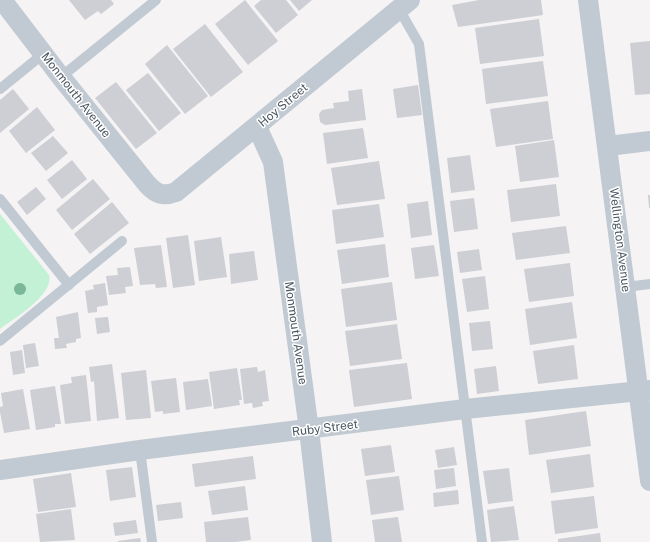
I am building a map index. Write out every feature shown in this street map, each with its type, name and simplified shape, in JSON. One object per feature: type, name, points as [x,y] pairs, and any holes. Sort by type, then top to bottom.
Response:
[{"type":"street","name":"Monmouth Avenue","points":[[2,0],[60,77],[152,189]]},
{"type":"street","name":"Wellington Avenue","points":[[588,0],[626,287],[644,391],[650,481]]},
{"type":"street","name":"Hoy Street","points":[[152,189],[161,195],[168,195],[176,192],[405,4]]},
{"type":"street","name":"Monmouth Avenue","points":[[257,127],[273,162],[309,430],[322,542]]},
{"type":"street","points":[[608,146],[650,142]]},
{"type":"street","name":"Ruby Street","points":[[0,470],[140,450],[309,430],[465,409],[644,391]]},
{"type":"lane","points":[[60,77],[156,0]]},
{"type":"lane","points":[[405,4],[419,44],[482,542]]},
{"type":"lane","points":[[0,89],[43,54]]},
{"type":"lane","points":[[0,199],[69,285]]},
{"type":"lane","points":[[0,341],[122,241]]},
{"type":"lane","points":[[626,287],[650,284]]},
{"type":"lane","points":[[140,450],[152,542]]},
{"type":"green space","points":[[0,214],[49,275],[49,283],[40,298],[0,329]]},
{"type":"building","points":[[69,0],[111,0],[114,4],[101,14],[98,11],[85,20]]},
{"type":"building","points":[[245,0],[278,41],[248,65],[215,24]]},
{"type":"building","points":[[261,0],[286,0],[298,15],[276,33],[254,6]]},
{"type":"building","points":[[290,0],[312,0],[299,11]]},
{"type":"building","points":[[479,0],[541,0],[543,15],[458,27],[452,5]]},
{"type":"building","points":[[539,19],[544,56],[480,64],[475,28]]},
{"type":"building","points":[[205,24],[243,72],[211,97],[173,49]]},
{"type":"building","points":[[650,41],[650,94],[635,95],[630,43]]},
{"type":"building","points":[[167,45],[208,96],[185,114],[145,64]]},
{"type":"building","points":[[543,61],[548,96],[486,104],[482,69]]},
{"type":"building","points":[[148,73],[181,113],[159,131],[126,90]]},
{"type":"building","points":[[116,82],[157,133],[136,149],[95,98]]},
{"type":"building","points":[[418,85],[422,115],[397,118],[393,89]]},
{"type":"building","points":[[13,89],[29,109],[0,133],[0,100]]},
{"type":"building","points":[[362,89],[366,120],[325,125],[320,122],[319,114],[322,110],[334,108],[333,103],[349,101],[348,91]]},
{"type":"building","points":[[548,101],[553,139],[496,147],[490,109]]},
{"type":"building","points":[[37,107],[55,130],[26,153],[9,131]]},
{"type":"building","points":[[363,128],[368,158],[327,164],[323,133]]},
{"type":"building","points":[[53,136],[68,153],[46,171],[31,153]]},
{"type":"building","points":[[554,140],[559,177],[520,182],[515,146]]},
{"type":"building","points":[[470,155],[475,190],[451,193],[447,158]]},
{"type":"building","points":[[72,160],[87,179],[62,199],[47,180]]},
{"type":"building","points":[[379,161],[385,199],[337,205],[331,168]]},
{"type":"building","points":[[93,179],[110,199],[72,230],[56,210]]},
{"type":"building","points":[[556,184],[560,216],[511,222],[507,190]]},
{"type":"building","points":[[36,187],[46,199],[27,215],[17,202]]},
{"type":"building","points":[[648,195],[650,195],[650,208],[649,208]]},
{"type":"building","points":[[474,198],[478,229],[454,232],[450,201]]},
{"type":"building","points":[[428,201],[432,235],[411,238],[407,204]]},
{"type":"building","points":[[112,202],[129,223],[90,254],[74,234]]},
{"type":"building","points":[[379,204],[384,237],[336,244],[332,210]]},
{"type":"building","points":[[566,226],[570,253],[516,260],[512,233]]},
{"type":"building","points":[[188,235],[195,285],[173,288],[166,238]]},
{"type":"building","points":[[221,237],[227,277],[199,281],[194,241]]},
{"type":"building","points":[[385,244],[389,277],[342,284],[337,250]]},
{"type":"building","points":[[161,245],[167,287],[156,288],[155,284],[140,285],[134,248]]},
{"type":"building","points":[[434,245],[439,276],[415,279],[411,248]]},
{"type":"building","points":[[479,249],[482,270],[460,273],[457,252]]},
{"type":"building","points":[[254,251],[258,280],[231,284],[229,254]]},
{"type":"building","points":[[570,263],[574,296],[529,302],[524,269]]},
{"type":"building","points":[[130,267],[133,286],[125,287],[126,293],[109,295],[106,276],[118,275],[117,268]]},
{"type":"building","points":[[485,276],[489,309],[467,312],[462,279]]},
{"type":"building","points":[[392,282],[397,320],[346,327],[341,289]]},
{"type":"building","points":[[105,283],[108,305],[97,307],[97,312],[88,313],[85,291],[94,289],[93,285]]},
{"type":"building","points":[[572,302],[577,338],[530,345],[525,309]]},
{"type":"building","points":[[78,312],[81,338],[76,339],[76,342],[66,344],[67,348],[55,349],[54,338],[59,338],[56,317]]},
{"type":"building","points":[[108,317],[110,332],[97,334],[95,318]]},
{"type":"building","points":[[490,321],[493,349],[472,351],[469,323]]},
{"type":"building","points":[[397,324],[402,359],[350,366],[345,331]]},
{"type":"building","points":[[35,343],[39,366],[26,368],[23,345]]},
{"type":"building","points":[[574,345],[578,379],[538,384],[533,351]]},
{"type":"building","points":[[22,350],[25,373],[13,375],[10,352]]},
{"type":"building","points":[[407,363],[412,399],[354,407],[349,370]]},
{"type":"building","points":[[112,364],[119,418],[97,421],[94,381],[91,382],[89,367]]},
{"type":"building","points":[[496,366],[499,391],[477,394],[474,369]]},
{"type":"building","points":[[257,367],[258,372],[265,370],[269,401],[262,402],[263,406],[253,408],[252,403],[244,404],[240,369]]},
{"type":"building","points":[[237,368],[242,400],[239,400],[240,405],[214,409],[209,372]]},
{"type":"building","points":[[146,370],[151,418],[126,420],[121,373]]},
{"type":"building","points":[[86,375],[91,421],[65,424],[60,385],[72,383],[71,377]]},
{"type":"building","points":[[176,378],[180,412],[163,414],[163,411],[155,412],[151,381]]},
{"type":"building","points":[[208,379],[212,406],[186,410],[183,382]]},
{"type":"building","points":[[55,386],[61,424],[55,424],[55,427],[36,430],[30,390]]},
{"type":"building","points":[[23,389],[30,429],[4,433],[0,412],[0,407],[3,406],[1,393]]},
{"type":"building","points":[[586,411],[591,446],[529,455],[525,420]]},
{"type":"building","points":[[391,445],[395,472],[365,476],[361,449]]},
{"type":"building","points":[[454,447],[457,465],[438,468],[435,450]]},
{"type":"building","points":[[590,454],[594,487],[551,493],[546,460]]},
{"type":"building","points":[[253,456],[256,479],[195,487],[192,464]]},
{"type":"building","points":[[132,467],[136,497],[110,501],[106,470]]},
{"type":"building","points":[[454,468],[456,486],[436,489],[434,470]]},
{"type":"building","points":[[509,468],[513,501],[488,504],[483,471]]},
{"type":"building","points":[[71,473],[76,507],[38,512],[33,479]]},
{"type":"building","points":[[399,476],[404,510],[371,515],[366,480]]},
{"type":"building","points":[[245,486],[248,510],[212,515],[208,491]]},
{"type":"building","points":[[458,490],[459,504],[434,507],[433,493]]},
{"type":"building","points":[[594,496],[598,528],[555,534],[551,501]]},
{"type":"building","points":[[181,502],[183,518],[158,521],[156,505]]},
{"type":"building","points":[[514,506],[519,540],[491,542],[487,510]]},
{"type":"building","points":[[71,509],[75,540],[40,542],[36,514]]},
{"type":"building","points":[[248,517],[251,540],[235,542],[206,542],[204,522]]},
{"type":"building","points":[[398,517],[402,542],[375,542],[372,520]]},
{"type":"building","points":[[136,520],[138,533],[115,536],[113,523]]},
{"type":"building","points":[[600,533],[601,542],[558,542],[558,539]]},
{"type":"building","points":[[140,538],[141,542],[118,542],[118,541]]}]
